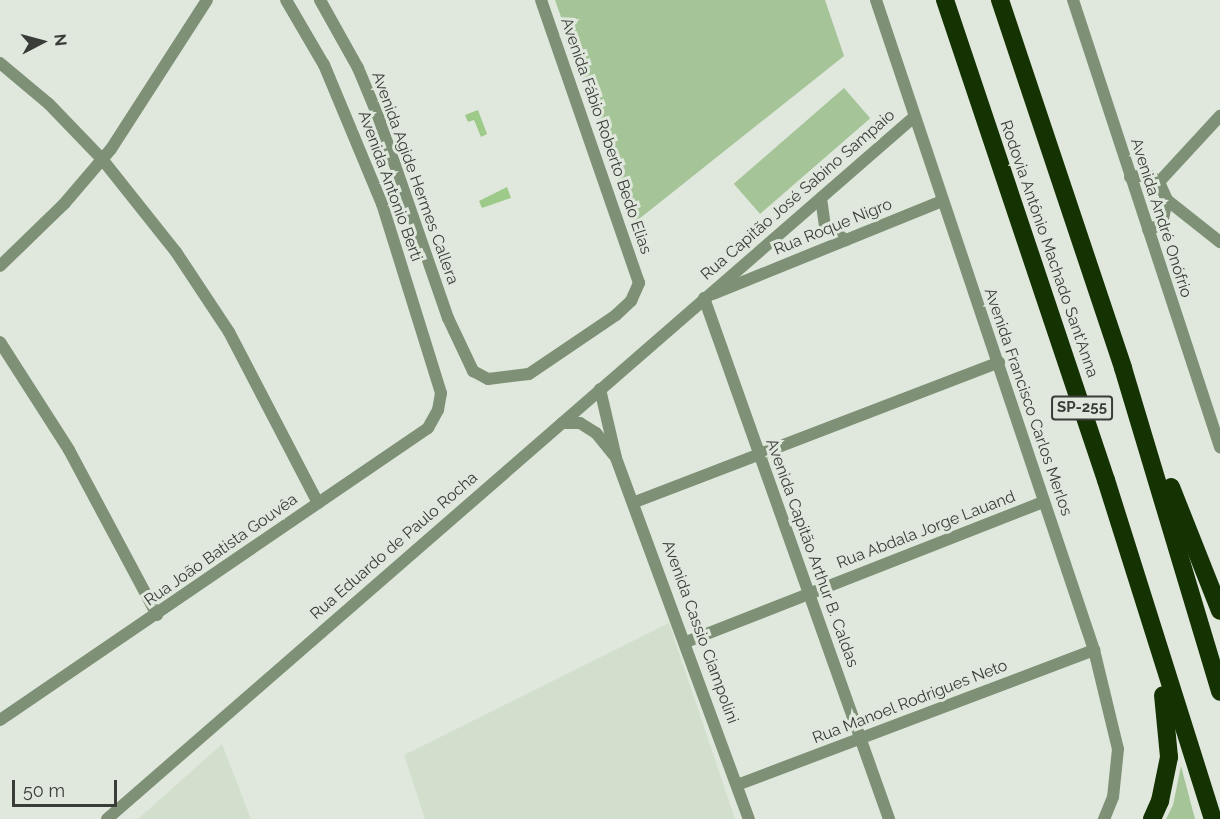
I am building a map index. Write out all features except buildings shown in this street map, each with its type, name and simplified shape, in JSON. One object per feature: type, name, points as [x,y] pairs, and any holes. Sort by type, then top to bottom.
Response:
[{"type":"highway","name":"Rodovia Antônio Machado Sant'Anna","points":[[945,0],[1133,567],[1213,819]]},
{"type":"highway","name":"Rodovia Antônio Machado Sant'Anna","points":[[999,0],[1123,368],[1220,692]]},
{"type":"highway","points":[[1123,368],[1220,611]]},
{"type":"highway","points":[[1133,567],[1167,713],[1168,757],[1160,801],[1152,819]]},
{"type":"street","points":[[0,266],[64,204],[102,159],[207,0]]},
{"type":"street","name":"Avenida Antonio Berti","points":[[286,0],[324,65],[353,128],[382,204],[441,393]]},
{"type":"street","name":"Avenida Agide Hermes Callera","points":[[320,0],[358,68],[374,106],[448,318],[473,371],[488,379],[529,374],[616,315],[631,301],[639,283]]},
{"type":"street","name":"Avenida Fábio Roberto Bedo Elias","points":[[541,0],[639,283]]},
{"type":"street","name":"Avenida Francisco Carlos Merlos","points":[[876,0],[1094,650],[1118,749],[1113,796],[1101,817]]},
{"type":"street","name":"Avenida André Onófrio","points":[[1072,0],[1219,440]]},
{"type":"street","points":[[0,63],[49,104],[102,159],[176,252],[229,332],[318,503]]},
{"type":"street","points":[[1160,182],[1220,116]]},
{"type":"street","name":"Rua Capitão José Sabino Sampaio","points":[[704,298],[914,117]]},
{"type":"street","points":[[1130,177],[1149,175],[1160,182],[1173,212],[1220,242]]},
{"type":"street","points":[[821,198],[825,225],[846,240]]},
{"type":"street","name":"Rua Roque Nigro","points":[[704,298],[942,201]]},
{"type":"street","points":[[1148,230],[1162,224],[1173,212]]},
{"type":"street","name":"Rua Eduardo de Paulo Rocha","points":[[107,819],[704,298]]},
{"type":"street","name":"Avenida Capitão Arthur B. Caldas","points":[[704,298],[889,819]]},
{"type":"street","points":[[0,342],[69,450],[157,615]]},
{"type":"street","points":[[635,502],[999,362]]},
{"type":"street","points":[[600,389],[616,458]]},
{"type":"street","name":"Rua João Batista Gouvêa","points":[[0,720],[428,428],[438,410],[441,393]]},
{"type":"street","points":[[562,423],[580,423],[596,433],[616,458]]},
{"type":"street","name":"Avenida Cassio Ciampolini","points":[[616,458],[635,502],[749,819]]},
{"type":"street","name":"Rua Abdala Jorge Lauand","points":[[686,642],[1044,501]]},
{"type":"street","name":"Rua Manoel Rodrigues Neto","points":[[737,785],[1094,650]]},
{"type":"shaded area","points":[[555,0],[825,0],[844,56],[634,223]]},
{"type":"shaded area","points":[[844,88],[870,118],[760,214],[734,184]]},
{"type":"shaded area","points":[[478,110],[487,134],[481,137],[474,120],[468,122],[465,115]]},
{"type":"shaded area","points":[[507,187],[511,198],[482,208],[479,201]]},
{"type":"shaded area","points":[[669,623],[735,819],[425,819],[404,755]]},
{"type":"shaded area","points":[[222,744],[251,819],[138,819]]},
{"type":"shaded area","points":[[1181,766],[1195,819],[1166,819],[1173,805]]}]
